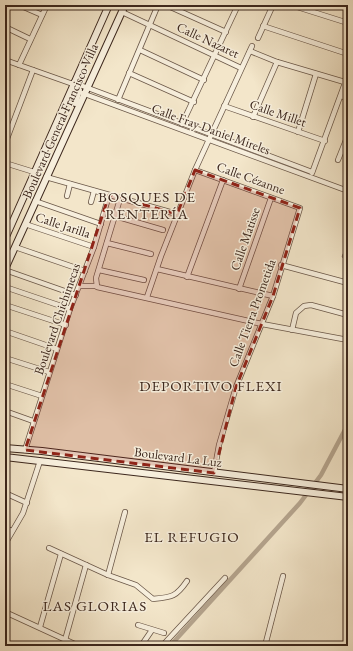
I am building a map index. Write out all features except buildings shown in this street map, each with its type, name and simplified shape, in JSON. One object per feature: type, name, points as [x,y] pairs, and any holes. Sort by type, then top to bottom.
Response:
[{"type":"main road","name":"Boulevard General Francisco Villa","points":[[5,239],[72,84],[109,5]]},
{"type":"main road","name":"Boulevard General Francisco Villa","points":[[5,270],[81,93],[86,87],[125,5]]},
{"type":"main road","points":[[72,84],[78,87],[81,93]]},
{"type":"main road","name":"Boulevard La Luz","points":[[5,448],[348,489]]},
{"type":"main road","name":"Boulevard La Luz","points":[[5,458],[348,497]]},
{"type":"main road","points":[[335,495],[337,487]]},
{"type":"street","points":[[19,5],[42,15]]},
{"type":"street","points":[[19,65],[46,5]]},
{"type":"street","points":[[118,100],[158,5]]},
{"type":"street","points":[[166,5],[226,32]]},
{"type":"street","points":[[182,124],[194,102],[238,5]]},
{"type":"street","points":[[258,38],[273,5]]},
{"type":"street","points":[[291,5],[348,23]]},
{"type":"street","name":"Calle Nazaret","points":[[122,12],[241,68]]},
{"type":"street","points":[[263,26],[348,54]]},
{"type":"street","points":[[5,27],[30,39]]},
{"type":"street","points":[[147,297],[177,214],[207,140],[211,135],[252,46]]},
{"type":"street","points":[[140,50],[204,80]]},
{"type":"street","points":[[250,52],[277,62],[346,83],[325,141],[311,174]]},
{"type":"street","points":[[5,70],[7,61]]},
{"type":"street","name":"Calle Fray Daniel Mireles","points":[[7,61],[72,84],[86,87],[311,174],[348,191]]},
{"type":"street","points":[[253,117],[277,62]]},
{"type":"street","points":[[5,144],[33,70]]},
{"type":"street","points":[[129,73],[194,102]]},
{"type":"street","points":[[298,132],[316,74]]},
{"type":"street","name":"Calle Fray Daniel Mireles","points":[[81,93],[207,140],[311,174]]},
{"type":"street","points":[[341,96],[348,98]]},
{"type":"street","name":"Calle Millet","points":[[224,106],[325,141]]},
{"type":"street","points":[[338,160],[348,135]]},
{"type":"street","points":[[5,163],[34,172]]},
{"type":"street","name":"Calle Cézanne","points":[[195,170],[300,208]]},
{"type":"street","points":[[46,176],[177,214]]},
{"type":"street","points":[[187,277],[223,180]]},
{"type":"street","points":[[67,196],[70,184]]},
{"type":"street","points":[[91,202],[94,191]]},
{"type":"street","name":"Boulevard Chichimecas","points":[[25,450],[70,309],[94,247],[109,195]]},
{"type":"street","name":"Boulevard Chichimecas","points":[[120,198],[98,270],[96,286],[102,289],[147,297],[262,324],[348,340]]},
{"type":"street","name":"Calle Matisse","points":[[239,289],[271,198]]},
{"type":"street","points":[[35,201],[101,224]]},
{"type":"street","name":"Calle Tierra Prometida","points":[[214,473],[219,445],[236,387],[273,296],[281,265],[296,225],[300,208]]},
{"type":"street","points":[[115,216],[163,230]]},
{"type":"street","name":"Calle Jarilla","points":[[25,224],[94,247]]},
{"type":"street","points":[[107,243],[151,254]]},
{"type":"street","points":[[15,246],[85,271]]},
{"type":"street","points":[[346,256],[348,250]]},
{"type":"street","points":[[281,265],[348,283]]},
{"type":"street","points":[[157,269],[273,296]]},
{"type":"street","points":[[5,270],[76,295]]},
{"type":"street","points":[[98,270],[144,280]]},
{"type":"street","points":[[80,286],[96,286]]},
{"type":"street","points":[[5,287],[70,309]]},
{"type":"street","points":[[5,305],[66,325]]},
{"type":"street","points":[[292,330],[296,313],[304,306],[311,305],[348,315]]},
{"type":"street","points":[[5,331],[57,350]]},
{"type":"street","points":[[5,358],[49,372]]},
{"type":"street","points":[[5,384],[42,396]]},
{"type":"street","points":[[5,411],[33,421]]},
{"type":"street","points":[[5,544],[27,503],[40,461]]},
{"type":"street","points":[[5,493],[27,503]]},
{"type":"street","points":[[108,576],[125,512]]},
{"type":"street","points":[[5,528],[12,532]]},
{"type":"street","points":[[49,548],[108,576],[136,585],[153,599],[170,597],[178,593],[187,580]]},
{"type":"street","points":[[40,627],[61,554]]},
{"type":"street","points":[[65,640],[86,565]]},
{"type":"street","points":[[265,646],[283,576]]},
{"type":"street","points":[[162,646],[225,578]]},
{"type":"street","points":[[5,612],[80,646]]},
{"type":"street","points":[[138,625],[164,633]]},
{"type":"street","points":[[141,646],[152,630]]},
{"type":"highlighted area","points":[[195,170],[300,208],[273,296],[236,387],[214,473],[25,450],[109,195],[177,214]]},
{"type":"waterway","points":[[170,646],[300,503],[321,475],[348,424]]},
{"type":"district","name":"BOSQUES DE RENTERÍA","points":[[147,204]]},
{"type":"district","name":"DEPORTIVO FLEXI","points":[[211,385]]},
{"type":"district","name":"EL REFUGIO","points":[[192,536]]},
{"type":"district","name":"LAS GLORIAS","points":[[95,605]]}]
